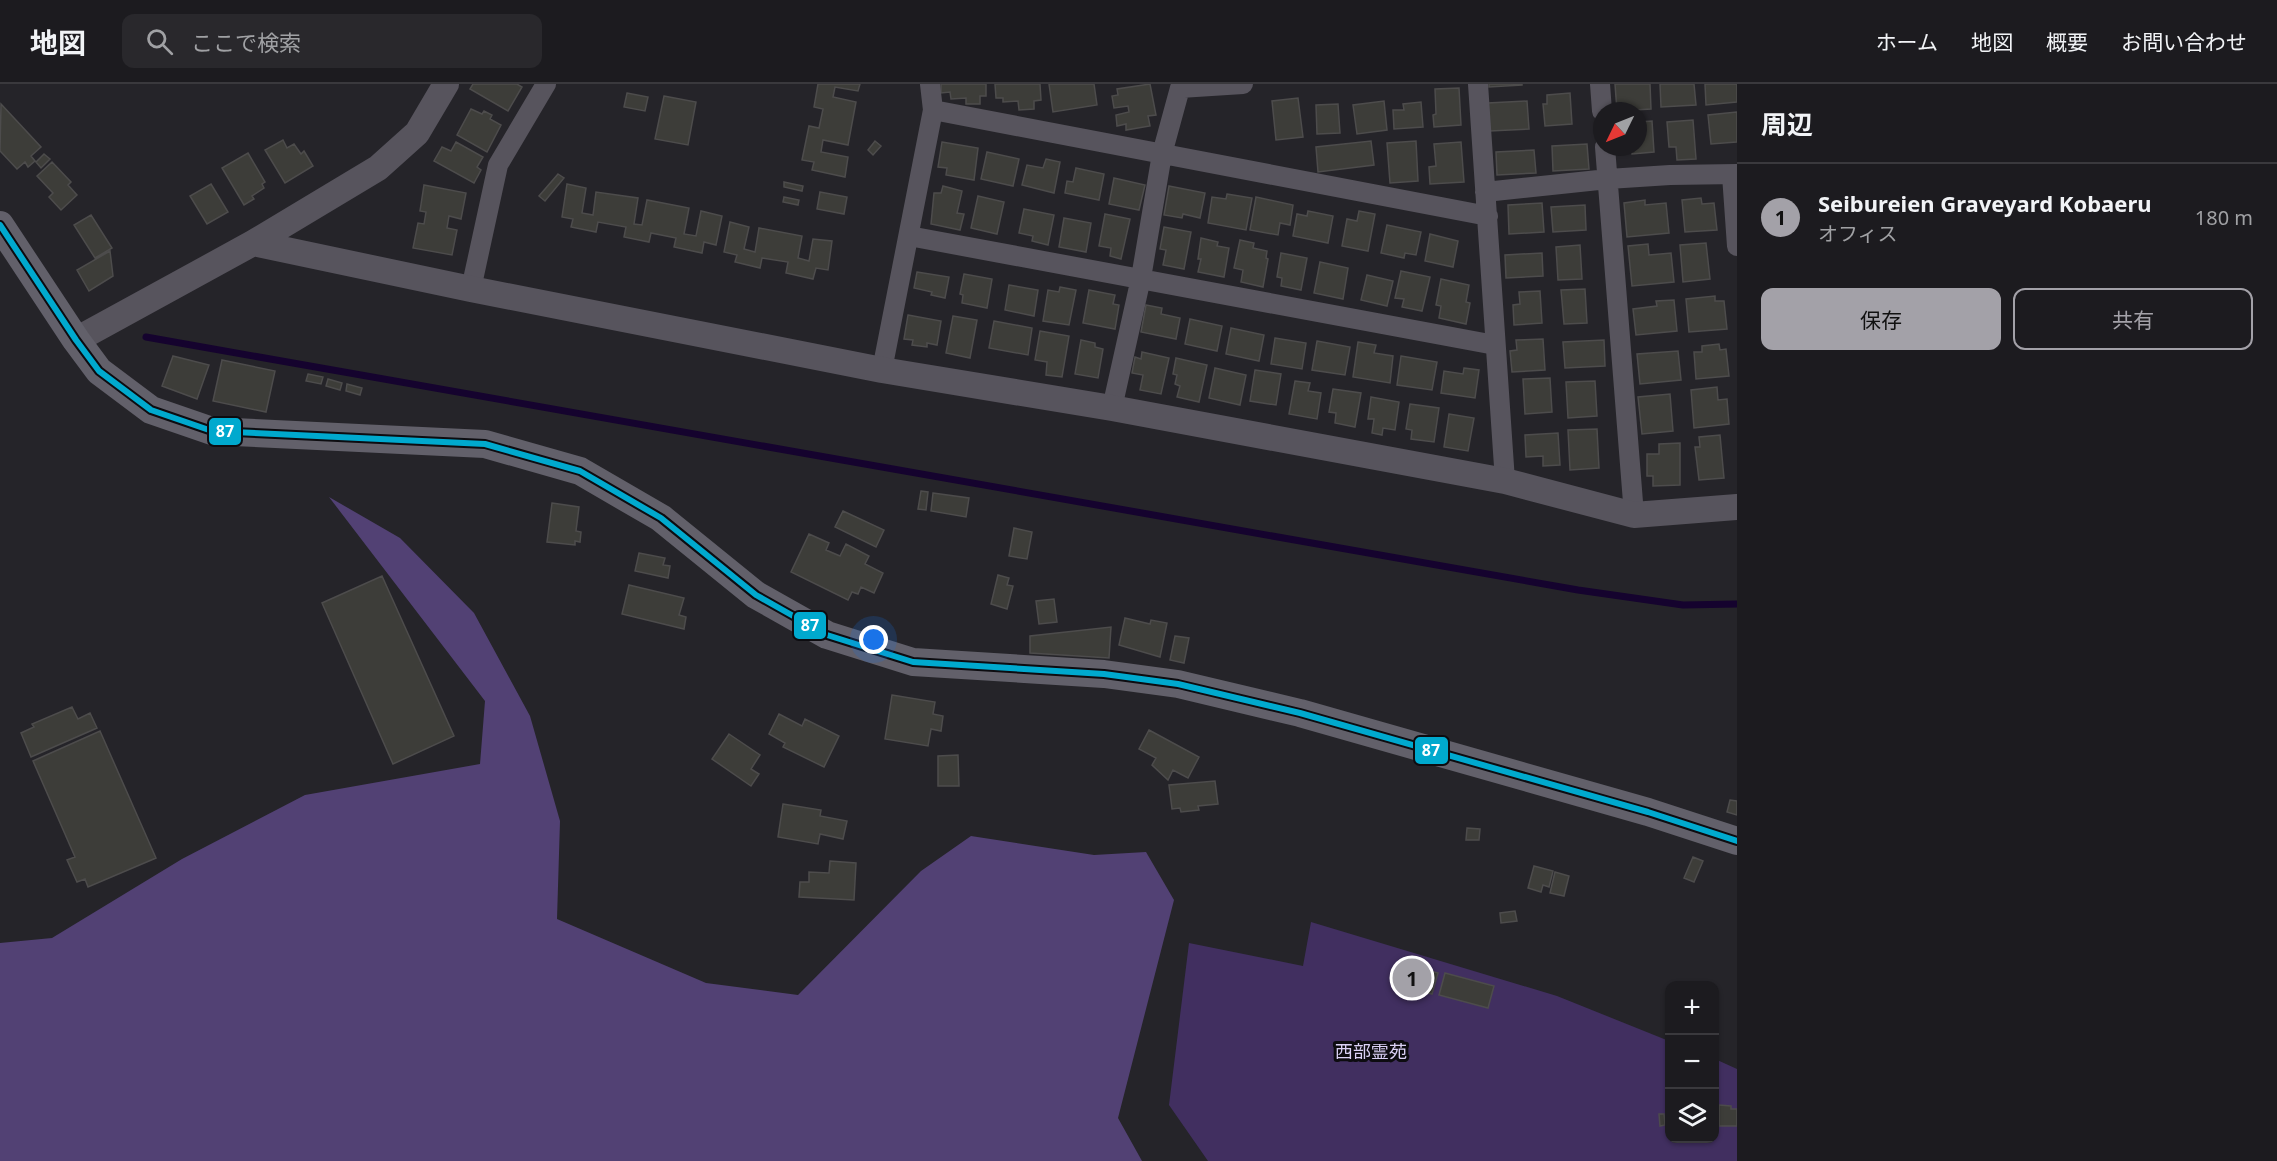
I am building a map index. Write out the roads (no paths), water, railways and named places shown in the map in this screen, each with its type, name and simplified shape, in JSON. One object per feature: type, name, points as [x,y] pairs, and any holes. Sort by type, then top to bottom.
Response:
[{"type":"main road","points":[[0,225],[99,371],[151,411],[212,431],[485,444],[580,471],[661,518],[756,596],[827,635],[913,662],[1104,674],[1178,684],[1300,713],[1648,812],[1737,841]]},
{"type":"street","points":[[76,340],[253,243],[378,168],[417,133],[446,84]]},
{"type":"street","points":[[471,289],[498,165],[546,84]]},
{"type":"street","points":[[882,370],[933,110],[930,84]]},
{"type":"street","points":[[1112,408],[1141,278],[1162,154],[1180,88],[1243,84]]},
{"type":"street","points":[[1478,84],[1505,481]]},
{"type":"street","points":[[1600,84],[1601,102]]},
{"type":"street","points":[[933,110],[1488,216]]},
{"type":"street","points":[[1606,156],[1634,515]]},
{"type":"street","points":[[1485,192],[1608,179],[1670,175],[1735,175],[1737,246]]},
{"type":"street","points":[[909,236],[1495,345]]},
{"type":"street","points":[[253,243],[471,289],[882,370],[1112,408],[1505,481],[1634,515],[1737,507]]},
{"type":"waterway","points":[[146,337],[1578,590],[1683,605],[1737,604]]},
{"type":"place","name":"Seibureien Graveyard Kobaeru","points":[[1412,978]]},
{"type":"park label","name":"西部霊苑","points":[[1371,1052]]}]
